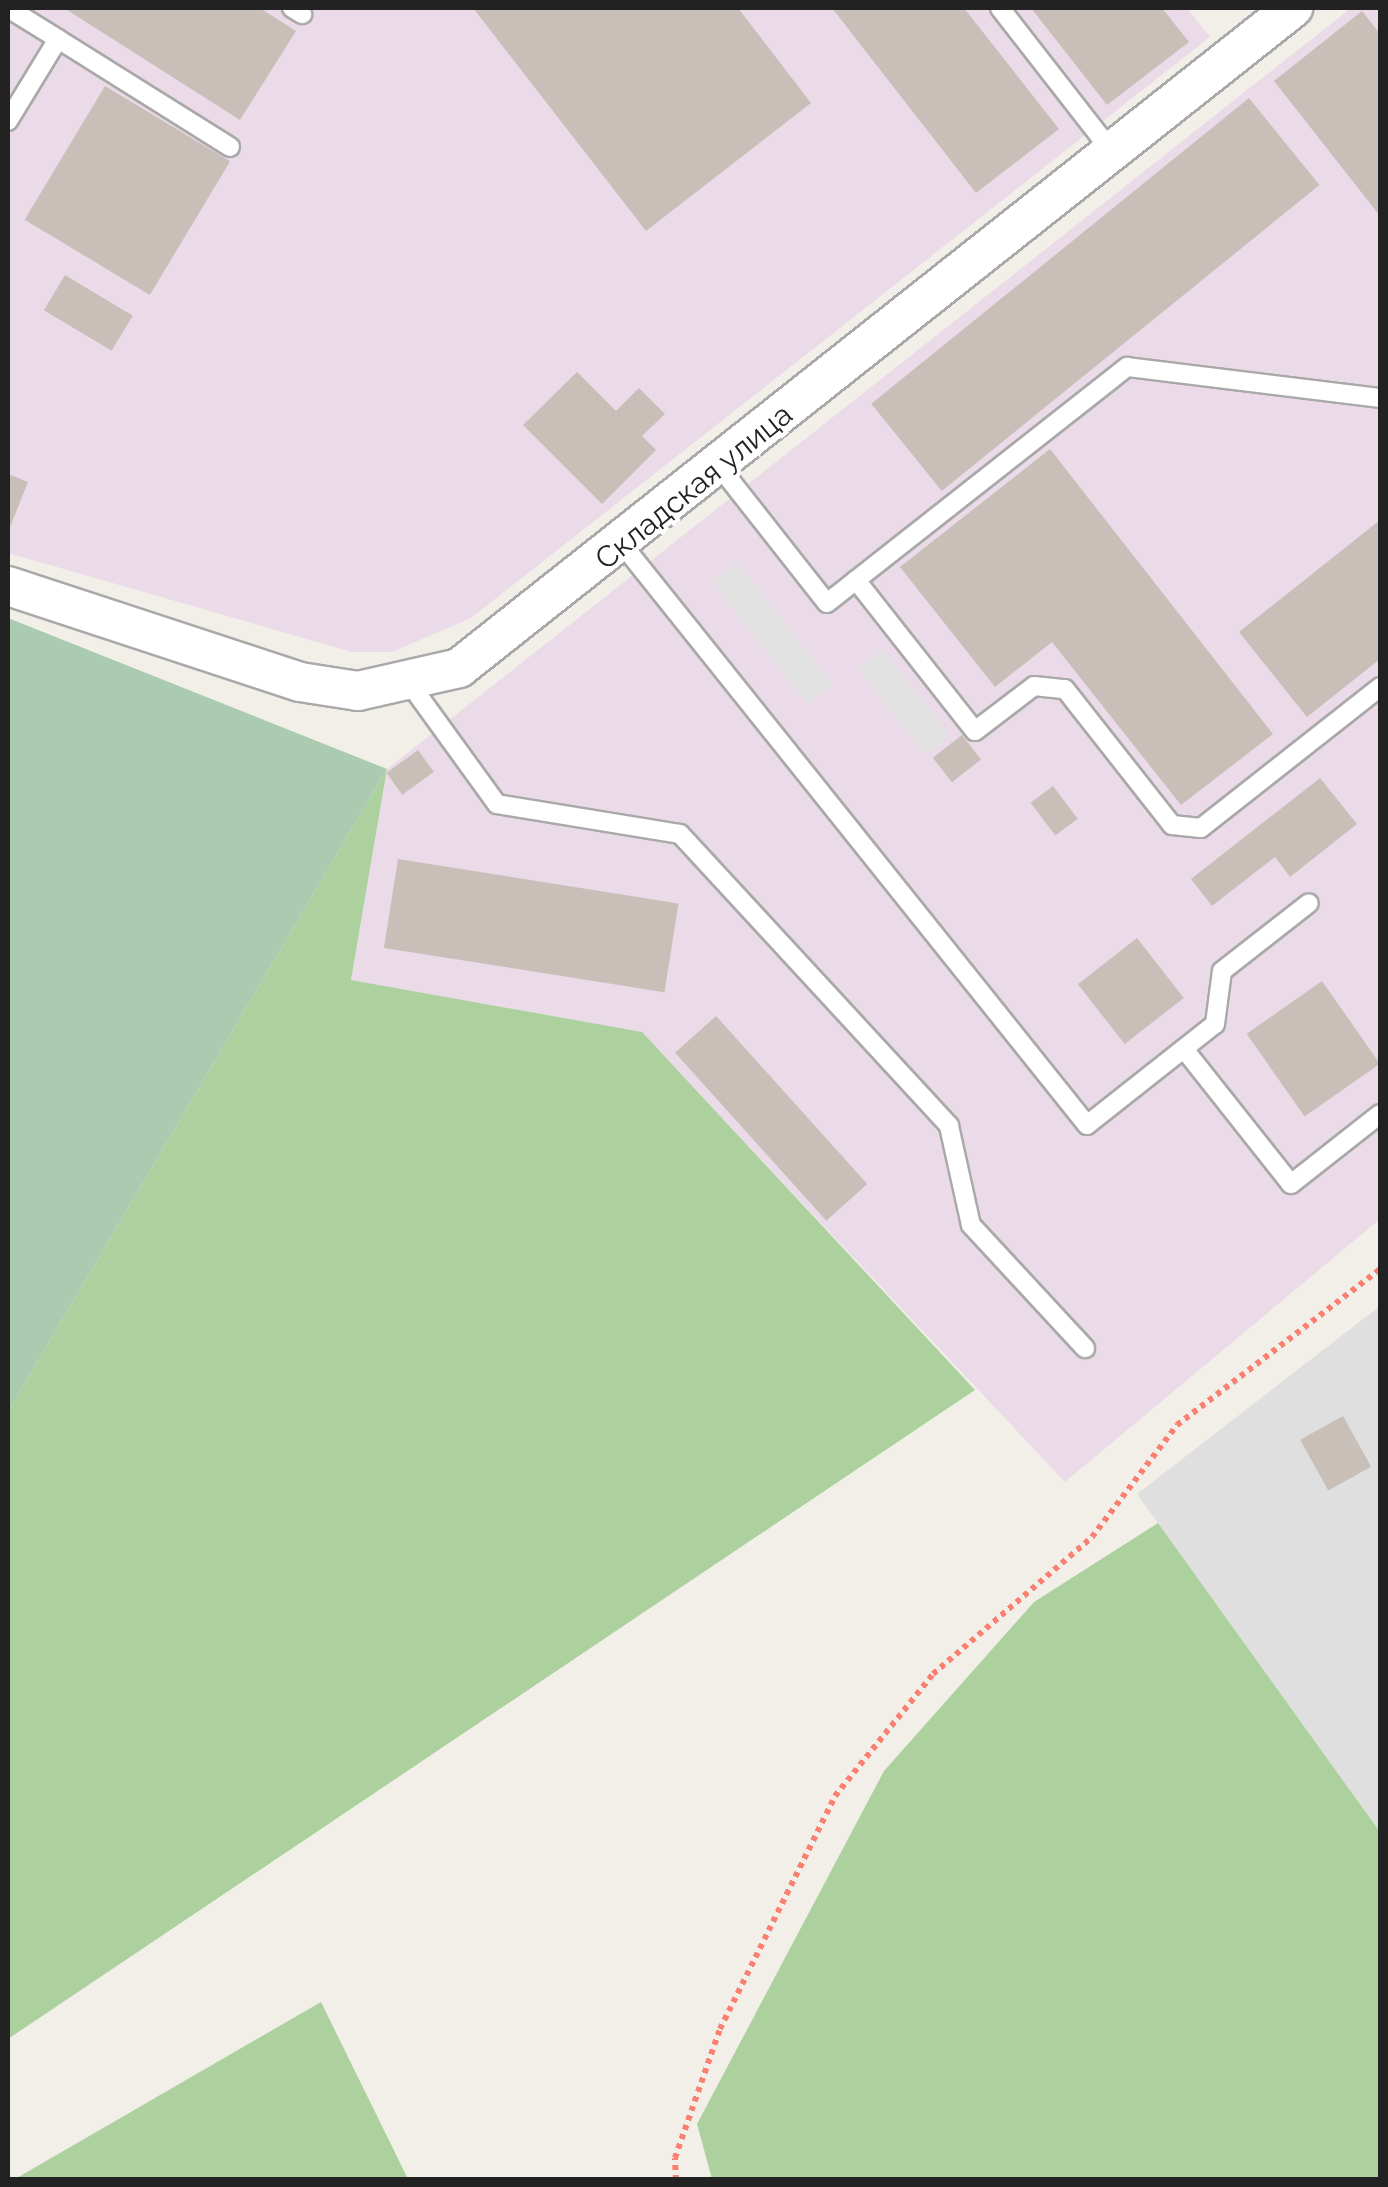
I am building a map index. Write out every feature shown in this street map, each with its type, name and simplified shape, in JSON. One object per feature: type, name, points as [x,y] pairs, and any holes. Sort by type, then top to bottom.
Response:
[{"type":"street","name":"Складская улица","points":[[8,586],[300,682],[358,691],[410,684],[459,668],[622,544],[1293,8]]},
{"type":"lane","points":[[8,8],[230,147]]},
{"type":"lane","points":[[1000,8],[1112,152]]},
{"type":"lane","points":[[8,121],[58,39]]},
{"type":"lane","points":[[719,466],[827,603],[1128,367],[1380,398]]},
{"type":"lane","points":[[622,544],[1087,1124],[1216,1024],[1222,970],[1309,903]]},
{"type":"lane","points":[[856,580],[976,732],[1034,686],[1066,689],[1172,825],[1201,828],[1380,687]]},
{"type":"lane","points":[[410,684],[497,804],[680,834],[949,1126],[972,1225],[1085,1348]]},
{"type":"lane","points":[[1184,1049],[1291,1184],[1380,1114]]},
{"type":"path","points":[[676,2180],[675,2158],[720,2030],[836,1796],[934,1674],[1092,1537],[1177,1425],[1380,1269]]},
{"type":"shaded area","points":[[8,8],[1187,8],[1210,37],[471,618],[392,652],[352,652],[8,553]]},
{"type":"shaded area","points":[[1351,8],[1380,8],[1380,1219],[1065,1482],[642,1033],[351,980],[387,769]]},
{"type":"shaded area","points":[[737,562],[833,685],[808,705],[712,582]]},
{"type":"shaded area","points":[[882,649],[950,736],[925,755],[858,668]]},
{"type":"shaded area","points":[[1380,1306],[1380,1832],[1137,1494]]},
{"type":"green space","points":[[8,618],[387,769],[8,1412]]},
{"type":"green space","points":[[387,769],[351,980],[642,1032],[975,1390],[8,2039],[8,1412]]},
{"type":"green space","points":[[1158,1523],[1380,1832],[1380,2179],[712,2179],[697,2124],[884,1771],[1034,1602]]},
{"type":"green space","points":[[321,2002],[408,2179],[15,2179]]},
{"type":"building","points":[[64,8],[260,8],[296,31],[240,120]]},
{"type":"building","points":[[473,8],[738,8],[811,103],[646,231]]},
{"type":"building","points":[[832,8],[964,8],[1059,129],[976,193]]},
{"type":"building","points":[[1031,8],[1162,8],[1189,42],[1107,105]]},
{"type":"building","points":[[1362,11],[1380,34],[1380,216],[1274,81]]},
{"type":"building","points":[[105,86],[230,161],[150,295],[25,220]]},
{"type":"building","points":[[1249,98],[1319,185],[942,491],[871,404]]},
{"type":"building","points":[[65,275],[133,316],[112,351],[44,310]]},
{"type":"building","points":[[577,372],[616,411],[639,388],[665,414],[642,436],[656,450],[602,504],[523,425]]},
{"type":"building","points":[[1050,449],[1273,734],[1181,805],[1052,642],[995,687],[900,567]]},
{"type":"building","points":[[8,474],[28,482],[8,532]]},
{"type":"building","points":[[1380,520],[1380,659],[1307,717],[1239,632]]},
{"type":"building","points":[[962,735],[981,759],[952,782],[933,758]]},
{"type":"building","points":[[418,750],[434,772],[402,795],[386,773]]},
{"type":"building","points":[[1320,778],[1357,824],[1290,877],[1275,857],[1212,906],[1191,879]]},
{"type":"building","points":[[1053,786],[1078,819],[1055,836],[1031,803]]},
{"type":"building","points":[[398,859],[679,903],[664,992],[384,948]]},
{"type":"building","points":[[1137,938],[1184,998],[1125,1044],[1078,984]]},
{"type":"building","points":[[1322,981],[1380,1064],[1305,1117],[1247,1034]]},
{"type":"building","points":[[716,1016],[867,1184],[826,1221],[675,1053]]},
{"type":"building","points":[[1343,1416],[1371,1467],[1328,1490],[1300,1440]]}]
